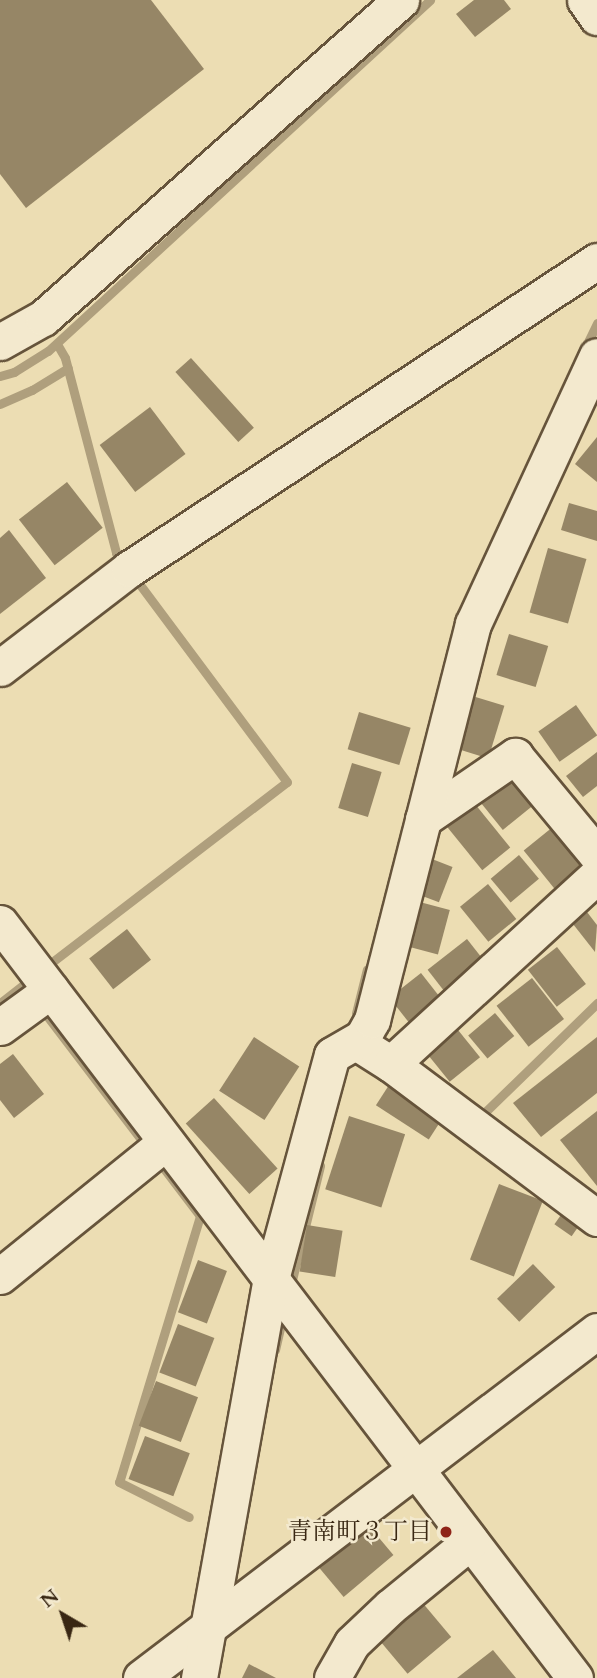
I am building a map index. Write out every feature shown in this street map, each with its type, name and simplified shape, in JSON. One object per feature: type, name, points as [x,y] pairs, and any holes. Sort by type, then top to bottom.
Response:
[{"type":"street","points":[[0,342],[43,318],[401,0]]},
{"type":"street","points":[[584,0],[597,17]]},
{"type":"street","points":[[0,668],[129,569],[597,261]]},
{"type":"street","points":[[199,1678],[211,1625],[271,1279],[332,1055],[362,1038],[372,1020],[472,624],[597,356]]},
{"type":"street","points":[[423,818],[515,756],[597,855]]},
{"type":"street","points":[[391,1064],[597,875]]},
{"type":"street","points":[[0,923],[575,1678]]},
{"type":"street","points":[[0,1027],[51,990]]},
{"type":"street","points":[[356,1042],[391,1064],[597,1218]]},
{"type":"street","points":[[0,1276],[166,1142]]},
{"type":"street","points":[[141,1678],[597,1331]]},
{"type":"street","points":[[332,1678],[352,1643],[390,1607],[471,1541]]},
{"type":"building","points":[[0,0],[151,0],[204,69],[26,208],[0,174]]},
{"type":"building","points":[[474,0],[504,0],[511,9],[475,37],[456,14]]},
{"type":"building","points":[[191,358],[254,428],[238,442],[175,372]]},
{"type":"building","points":[[150,407],[186,454],[135,492],[100,445]]},
{"type":"building","points":[[597,437],[597,482],[575,464]]},
{"type":"building","points":[[67,482],[103,528],[55,565],[19,520]]},
{"type":"building","points":[[569,503],[597,511],[597,541],[561,530]]},
{"type":"building","points":[[9,530],[46,578],[0,614],[0,538]]},
{"type":"building","points":[[548,548],[586,559],[568,623],[530,612]]},
{"type":"building","points":[[509,634],[548,646],[536,687],[496,675]]},
{"type":"building","points":[[469,695],[504,706],[488,758],[453,748]]},
{"type":"building","points":[[576,705],[597,735],[560,762],[538,731]]},
{"type":"building","points":[[359,712],[411,728],[399,765],[348,749]]},
{"type":"building","points":[[597,752],[597,786],[583,797],[566,776]]},
{"type":"building","points":[[352,763],[382,772],[368,817],[338,808]]},
{"type":"building","points":[[515,775],[537,802],[503,830],[481,803]]},
{"type":"building","points":[[475,804],[510,848],[482,870],[447,827]]},
{"type":"building","points":[[554,826],[585,865],[555,889],[524,851]]},
{"type":"building","points":[[519,855],[539,879],[511,903],[491,879]]},
{"type":"building","points":[[432,859],[453,867],[439,902],[418,894]]},
{"type":"building","points":[[488,884],[516,919],[488,942],[460,907]]},
{"type":"building","points":[[416,901],[450,910],[438,954],[404,945]]},
{"type":"building","points":[[587,912],[597,925],[595,952],[573,924]]},
{"type":"building","points":[[127,929],[151,960],[113,989],[89,959]]},
{"type":"building","points":[[467,939],[485,962],[445,993],[428,970]]},
{"type":"building","points":[[557,947],[586,984],[557,1007],[528,970]]},
{"type":"building","points":[[421,973],[443,1001],[412,1026],[389,998]]},
{"type":"building","points":[[532,978],[564,1019],[529,1047],[497,1006]]},
{"type":"building","points":[[495,1013],[514,1036],[487,1058],[468,1035]]},
{"type":"building","points":[[458,1030],[480,1057],[450,1082],[428,1055]]},
{"type":"building","points":[[254,1037],[299,1066],[264,1120],[219,1091]]},
{"type":"building","points":[[597,1037],[597,1093],[541,1137],[513,1103]]},
{"type":"building","points":[[13,1054],[44,1094],[14,1118],[0,1100],[0,1064]]},
{"type":"building","points":[[389,1085],[442,1119],[429,1139],[376,1105]]},
{"type":"building","points":[[214,1098],[278,1169],[249,1194],[186,1123]]},
{"type":"building","points":[[597,1111],[597,1186],[560,1140]]},
{"type":"building","points":[[349,1116],[405,1134],[381,1207],[325,1189]]},
{"type":"building","points":[[499,1184],[543,1201],[514,1276],[470,1260]]},
{"type":"building","points":[[563,1212],[580,1224],[572,1236],[554,1224]]},
{"type":"building","points":[[307,1225],[343,1231],[335,1277],[300,1271]]},
{"type":"building","points":[[198,1260],[227,1271],[207,1323],[178,1312]]},
{"type":"building","points":[[533,1264],[555,1287],[519,1322],[497,1299]]},
{"type":"building","points":[[178,1324],[214,1338],[196,1387],[159,1373]]},
{"type":"building","points":[[156,1381],[198,1397],[181,1442],[139,1426]]},
{"type":"building","points":[[145,1436],[190,1453],[173,1496],[129,1479]]},
{"type":"building","points":[[369,1526],[393,1555],[344,1597],[319,1568]]},
{"type":"building","points":[[421,1601],[451,1637],[408,1674],[377,1638]]},
{"type":"building","points":[[493,1650],[516,1678],[457,1678]]},
{"type":"building","points":[[249,1664],[276,1678],[242,1678]]},
{"type":"waterway","points":[[0,376],[14,372],[48,351],[430,0]]},
{"type":"waterway","points":[[584,350],[597,323]]},
{"type":"waterway","points":[[57,344],[65,358],[116,553],[124,563]]},
{"type":"waterway","points":[[0,404],[32,390],[68,368]]},
{"type":"waterway","points":[[43,969],[287,782],[132,574]]},
{"type":"waterway","points":[[356,1013],[367,969]]},
{"type":"waterway","points":[[0,1003],[32,978]]},
{"type":"waterway","points":[[482,1115],[597,1003]]},
{"type":"waterway","points":[[41,1008],[147,1147]]},
{"type":"waterway","points":[[156,1158],[200,1216],[119,1482],[189,1517]]},
{"type":"waterway","points":[[290,1288],[320,1166]]},
{"type":"waterway","points":[[275,1350],[284,1312]]},
{"type":"place","name":"青南町３丁目","points":[[446,1532]]}]
